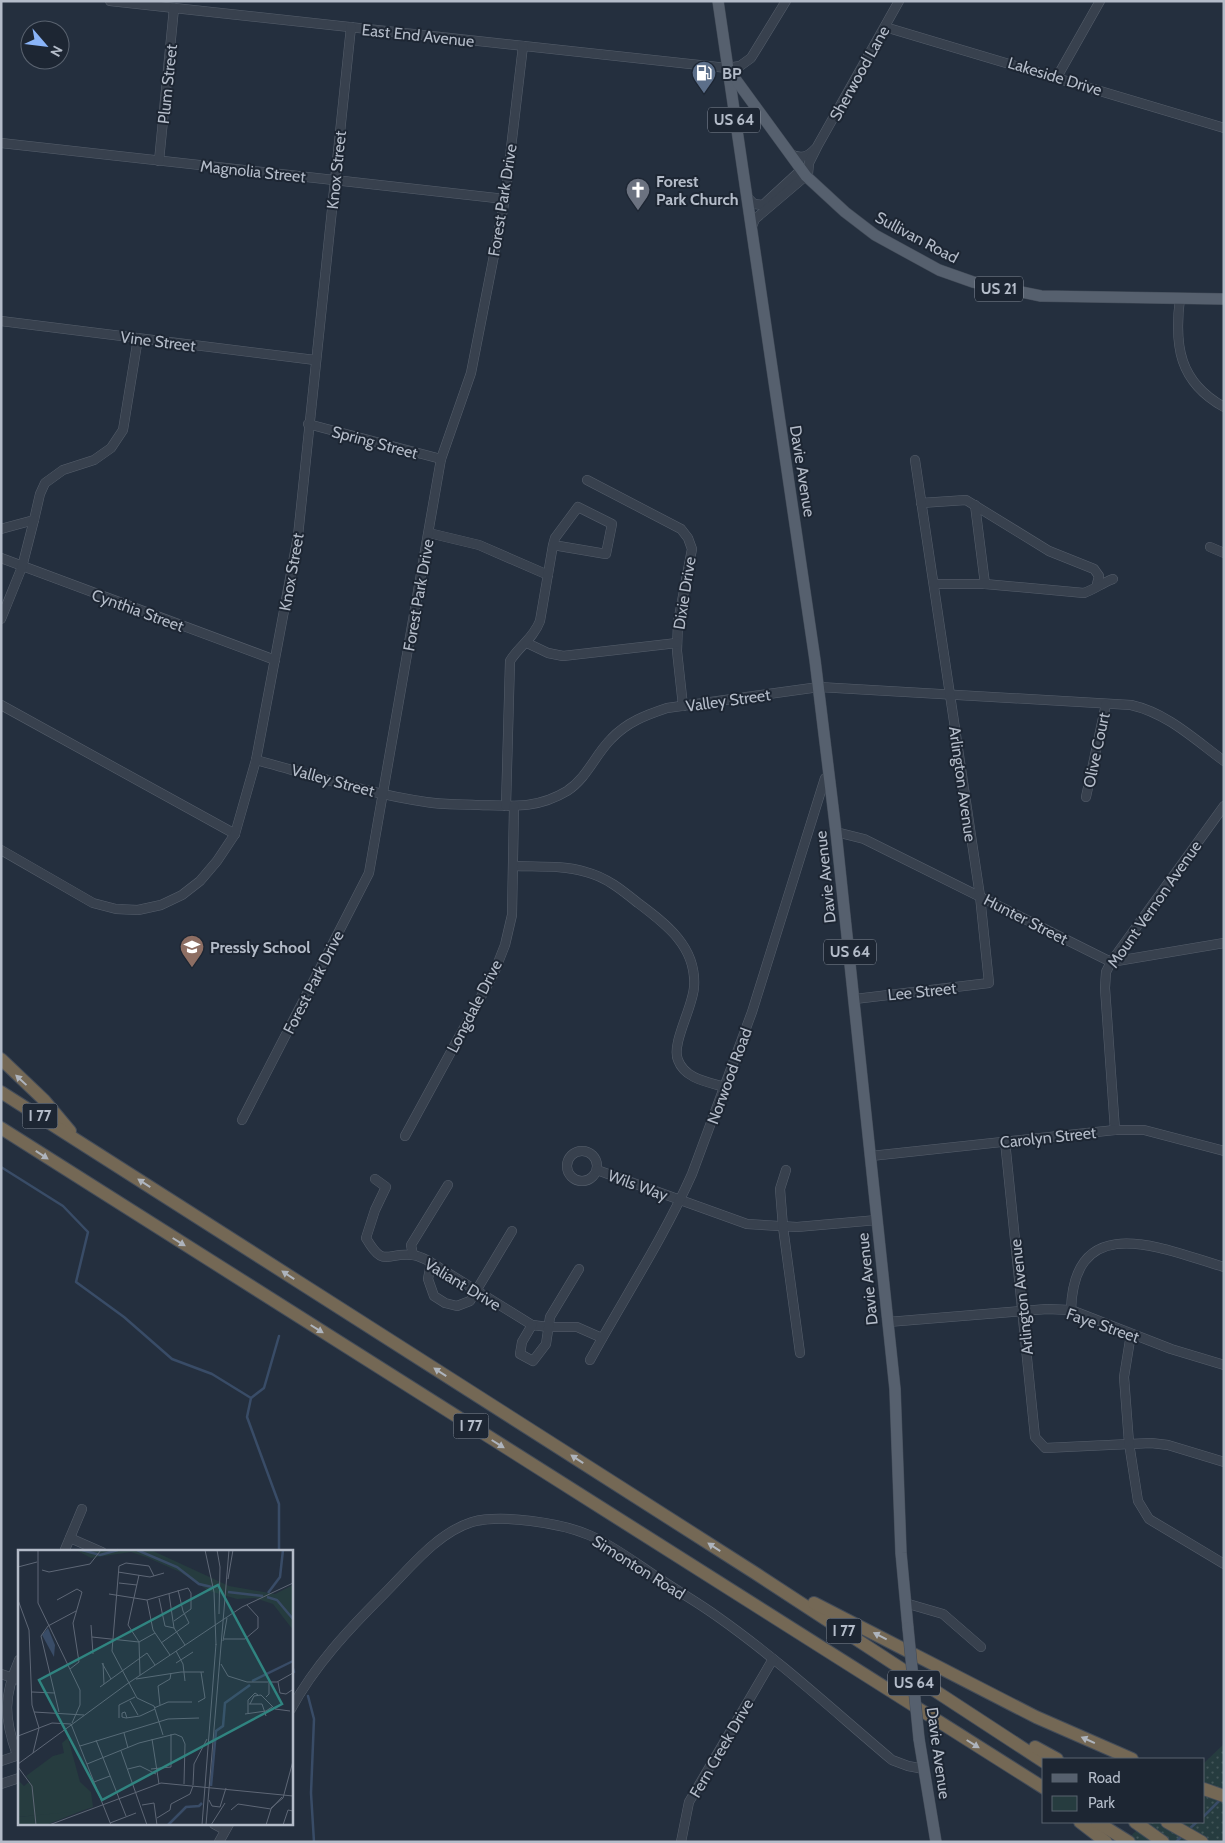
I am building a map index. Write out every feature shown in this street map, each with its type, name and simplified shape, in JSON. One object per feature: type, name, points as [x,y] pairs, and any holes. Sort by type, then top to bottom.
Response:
[{"type":"highway","points":[[1,1059],[44,1100],[78,1141]]},
{"type":"highway","name":"I 77","points":[[1,1092],[755,1573],[1042,1761]]},
{"type":"highway","name":"I 77","points":[[1,1128],[1042,1787]]},
{"type":"highway","points":[[755,1573],[1028,1713],[1130,1758]]},
{"type":"highway","points":[[932,1688],[1055,1758]]},
{"type":"highway","points":[[1004,1764],[1042,1792]]},
{"type":"highway","points":[[1205,1789],[1224,1796]]},
{"type":"highway","points":[[1081,1823],[1106,1842]]},
{"type":"highway","points":[[1099,1823],[1127,1840]]},
{"type":"highway","points":[[1137,1823],[1163,1842]]},
{"type":"highway","points":[[1169,1823],[1202,1842]]},
{"type":"main road","name":"Davie Avenue","points":[[718,1],[750,231],[819,687],[855,999],[888,1322],[898,1432],[901,1553],[905,1603],[920,1739],[936,1842]]},
{"type":"main road","name":"Sullivan Road","points":[[727,68],[804,173],[839,207],[875,235],[939,270],[973,282],[1041,296],[1224,300]]},
{"type":"street","name":"East End Avenue","points":[[110,1],[727,68]]},
{"type":"street","points":[[727,68],[740,66],[751,58],[786,1]]},
{"type":"street","name":"Sherwood Lane","points":[[750,231],[756,219],[804,173],[899,1]]},
{"type":"street","points":[[1057,77],[1100,1]]},
{"type":"street","name":"Plum Street","points":[[159,160],[174,8]]},
{"type":"street","name":"Knox Street","points":[[1,850],[93,903],[116,909],[138,910],[161,905],[182,895],[200,881],[217,861],[235,834],[256,760],[298,536],[308,424],[351,27]]},
{"type":"street","name":"Lakeside Drive","points":[[885,28],[1057,77],[1224,128]]},
{"type":"street","name":"Forest Park Drive","points":[[242,1120],[369,873],[442,459],[471,373],[505,199],[523,46]]},
{"type":"street","name":"Magnolia Street","points":[[1,143],[505,199]]},
{"type":"street","points":[[788,153],[804,157],[818,145]]},
{"type":"street","name":"Sherwood Lane","points":[[745,193],[752,203],[763,205],[804,173]]},
{"type":"street","points":[[1180,298],[1178,336],[1184,364],[1192,382],[1201,392],[1224,407]]},
{"type":"street","name":"Vine Street","points":[[1,321],[315,360]]},
{"type":"street","points":[[1,619],[22,567],[40,494],[46,483],[63,470],[94,460],[111,448],[123,430],[138,338]]},
{"type":"street","name":"Spring Street","points":[[308,424],[442,459]]},
{"type":"street","name":"Arlington Avenue","points":[[915,460],[980,896],[989,983]]},
{"type":"street","name":"Dixie Drive","points":[[587,480],[681,529],[688,538],[691,555],[678,622],[677,643],[683,706]]},
{"type":"street","points":[[922,502],[966,500],[1049,551],[1094,568],[1099,576],[1097,584],[1092,590],[1084,593],[985,584],[934,584]]},
{"type":"street","points":[[975,505],[985,584]]},
{"type":"street","name":"Longdale Drive","points":[[405,1136],[494,973],[505,945],[512,915],[514,866],[510,806],[510,662],[516,652],[535,633],[540,622],[553,546],[555,538],[578,507],[612,524],[606,554],[553,546]]},
{"type":"street","points":[[1,529],[34,520]]},
{"type":"street","points":[[429,533],[479,545],[548,575]]},
{"type":"street","points":[[1210,547],[1224,553]]},
{"type":"street","name":"Cynthia Street","points":[[1,558],[275,660]]},
{"type":"street","points":[[1097,584],[1113,579]]},
{"type":"street","points":[[527,643],[548,653],[563,656],[677,643]]},
{"type":"street","name":"Valley Street","points":[[256,760],[384,794],[427,803],[529,806],[550,800],[569,790],[585,775],[611,739],[627,725],[646,714],[683,706],[819,687],[950,693],[1106,704],[1149,709],[1166,718],[1224,762]]},
{"type":"street","name":"Olive Court","points":[[1086,797],[1106,704]]},
{"type":"street","points":[[1,705],[235,834]]},
{"type":"street","name":"Norwood Road","points":[[590,1360],[680,1200],[725,1087],[752,1012],[825,778],[829,777]]},
{"type":"street","name":"Mount Vernon Avenue","points":[[1115,1130],[1105,988],[1106,972],[1111,962],[1224,806]]},
{"type":"street","name":"Hunter Street","points":[[836,832],[864,838],[1111,962]]},
{"type":"street","points":[[514,866],[571,868],[587,872],[618,887],[670,928],[689,956],[694,972],[693,1002],[676,1049],[677,1058],[681,1067],[690,1075],[725,1087]]},
{"type":"street","points":[[1111,962],[1224,943]]},
{"type":"street","name":"Lee Street","points":[[855,999],[989,983]]},
{"type":"street","name":"Carolyn Street","points":[[871,1156],[1115,1130],[1144,1130],[1224,1151]]},
{"type":"street","name":"Arlington Avenue","points":[[1005,1142],[1035,1437],[1045,1448],[1129,1442]]},
{"type":"street","name":"Wils Way","points":[[596,1170],[747,1224],[783,1228],[877,1220]]},
{"type":"street","points":[[786,1170],[780,1189],[783,1228],[800,1353]]},
{"type":"street","name":"Valiant Drive","points":[[375,1179],[386,1187],[375,1210],[366,1238],[379,1256],[389,1259],[413,1255],[431,1263],[532,1325],[549,1327],[577,1326],[602,1338]]},
{"type":"street","points":[[413,1255],[411,1245],[448,1185]]},
{"type":"street","points":[[431,1263],[428,1279],[434,1296],[445,1303],[457,1306],[470,1301],[512,1230]]},
{"type":"street","points":[[1071,1310],[1073,1289],[1079,1270],[1091,1256],[1107,1246],[1126,1242],[1145,1244],[1224,1267]]},
{"type":"street","points":[[532,1325],[522,1342],[520,1354],[534,1361],[546,1344],[550,1316],[579,1269]]},
{"type":"street","name":"Faye Street","points":[[888,1322],[1022,1311],[1071,1310],[1171,1349],[1224,1365]]},
{"type":"street","points":[[1131,1334],[1124,1377],[1129,1442],[1138,1501],[1149,1519],[1224,1564]]},
{"type":"street","points":[[1129,1442],[1168,1445],[1224,1462]]},
{"type":"street","points":[[65,1550],[82,1509]]},
{"type":"street","name":"Simonton Road","points":[[292,1707],[324,1659],[353,1624],[454,1529],[474,1522],[495,1520],[542,1522],[566,1527],[590,1536],[718,1617],[773,1659],[892,1760],[924,1769]]},
{"type":"street","points":[[70,1538],[97,1550]]},
{"type":"street","points":[[905,1603],[943,1614],[981,1647]]},
{"type":"street","name":"Fern Creek Drive","points":[[681,1842],[689,1802],[773,1659]]},
{"type":"street","points":[[1,1761],[18,1755],[6,1718],[7,1697],[15,1679],[18,1665]]},
{"type":"street","points":[[1,1674],[15,1679]]},
{"type":"street","points":[[1,1784],[18,1778]]},
{"type":"street","points":[[219,1842],[227,1827]]},
{"type":"green space","points":[[1224,1744],[1224,1842],[1125,1842],[1144,1823],[1205,1823],[1205,1762]]},
{"type":"waterway","points":[[1,1167],[63,1206],[88,1232],[76,1282],[124,1317],[172,1359],[212,1374],[251,1398],[247,1417],[279,1504],[279,1550]]},
{"type":"waterway","points":[[251,1398],[264,1388],[279,1336]]},
{"type":"waterway","points":[[292,1665],[294,1672]]},
{"type":"waterway","points":[[308,1696],[314,1719],[311,1793],[314,1842]]},
{"type":"waterway","points":[[1205,1815],[1221,1799]]},
{"type":"waterway","points":[[1189,1829],[1196,1823]]},
{"type":"waterway","points":[[1176,1842],[1183,1835]]},
{"type":"place","name":"BP","points":[[704,94]]},
{"type":"place","name":"Forest Park Church","points":[[638,211]]},
{"type":"place","name":"Pressly School","points":[[192,968]]}]
